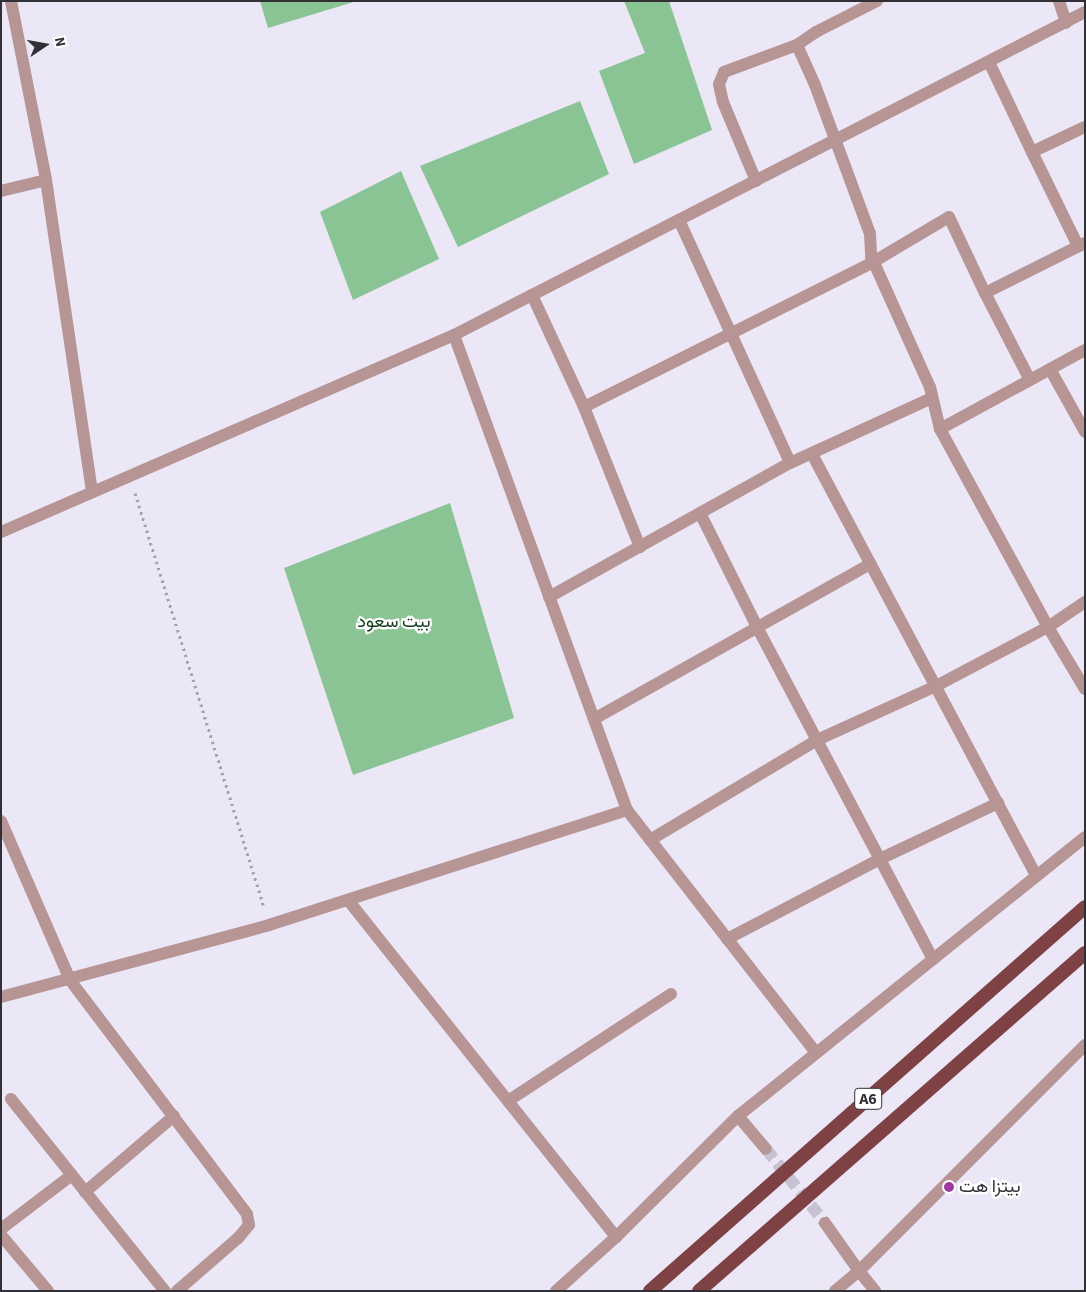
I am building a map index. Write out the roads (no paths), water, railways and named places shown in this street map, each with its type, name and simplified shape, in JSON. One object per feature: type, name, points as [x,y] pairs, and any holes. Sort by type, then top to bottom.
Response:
[{"type":"highway","name":"A6","points":[[650,1291],[1085,907]]},
{"type":"highway","name":"A6","points":[[699,1291],[1085,952]]},
{"type":"street","points":[[11,1],[46,180],[92,492]]},
{"type":"street","points":[[756,181],[723,102],[719,84],[724,72],[797,45],[816,32],[877,1]]},
{"type":"street","points":[[1058,1],[1066,23]]},
{"type":"street","points":[[1,532],[454,336],[1084,14]]},
{"type":"street","points":[[797,45],[815,85],[834,141],[870,234],[873,262],[930,387],[940,429],[1048,627],[1085,690]]},
{"type":"street","points":[[985,293],[1081,244],[1032,152],[989,62]]},
{"type":"street","points":[[1032,152],[1085,127]]},
{"type":"street","points":[[1,191],[46,180]]},
{"type":"street","points":[[584,407],[873,262],[950,217],[985,293],[1030,380]]},
{"type":"street","points":[[679,220],[790,464]]},
{"type":"street","points":[[532,295],[584,407],[640,547]]},
{"type":"street","points":[[454,336],[627,810],[816,1053]]},
{"type":"street","points":[[940,429],[1085,350]]},
{"type":"street","points":[[1050,369],[1085,432]]},
{"type":"street","points":[[549,597],[790,464],[932,398]]},
{"type":"street","points":[[812,454],[1036,876]]},
{"type":"street","points":[[700,513],[757,627],[933,959]]},
{"type":"street","points":[[594,719],[870,564]]},
{"type":"street","points":[[650,840],[817,740],[936,686],[1048,627],[1085,602]]},
{"type":"street","points":[[727,939],[880,860],[998,803]]},
{"type":"street","points":[[1,997],[70,980],[269,924],[627,810]]},
{"type":"street","points":[[1,822],[70,980],[247,1214],[249,1226],[238,1238],[177,1291]]},
{"type":"street","points":[[556,1291],[616,1237],[738,1116],[1085,837]]},
{"type":"street","points":[[348,900],[616,1237]]},
{"type":"street","points":[[508,1102],[671,994]]},
{"type":"street","points":[[835,1291],[859,1270],[1085,1045]]},
{"type":"street","points":[[11,1099],[165,1291]]},
{"type":"street","points":[[85,1192],[174,1116]]},
{"type":"street","points":[[738,1116],[766,1149]]},
{"type":"street","points":[[1,1229],[72,1175]]},
{"type":"street","points":[[826,1223],[875,1291]]},
{"type":"street","points":[[1,1235],[48,1291]]},
{"type":"tunnel","points":[[766,1149],[825,1223]]},
{"type":"place","name":"بيتزا هت","points":[[949,1187]]},
{"type":"park label","name":"بيت سعود","points":[[394,622]]}]
